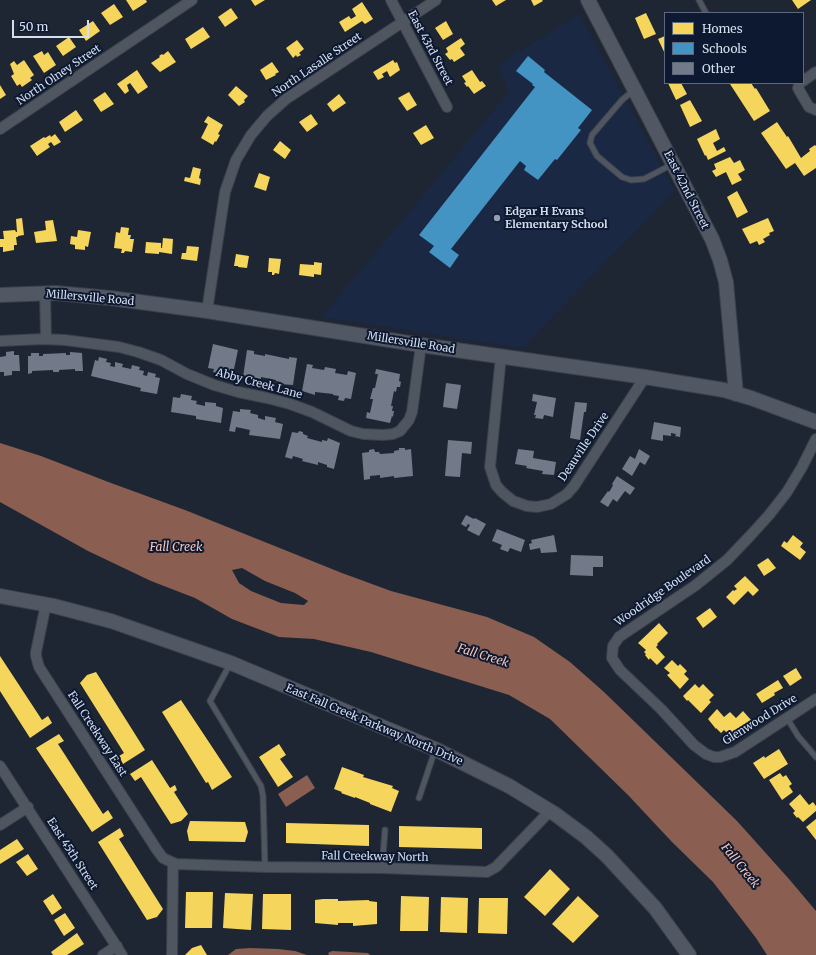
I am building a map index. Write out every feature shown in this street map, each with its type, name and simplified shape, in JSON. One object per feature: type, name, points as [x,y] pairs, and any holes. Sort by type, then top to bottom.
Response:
[{"type":"street","name":"North Olney Street","points":[[0,129],[192,0]]},
{"type":"street","name":"East 43rd Street","points":[[391,0],[447,107]]},
{"type":"street","name":"North Lasalle Street","points":[[207,311],[225,192],[236,160],[260,123],[281,103],[436,0]]},
{"type":"street","name":"East 42nd Street","points":[[588,0],[715,245],[724,274],[736,394]]},
{"type":"street","points":[[804,80],[816,72]]},
{"type":"street","points":[[800,84],[798,88],[809,107],[816,110]]},
{"type":"street","name":"Millersville Road","points":[[0,296],[45,293],[82,295],[207,311],[421,345],[644,377],[717,389],[736,394],[816,422]]},
{"type":"street","points":[[45,293],[46,339]]},
{"type":"street","name":"Abby Creek Lane","points":[[0,342],[46,339],[119,347],[161,360],[214,386],[290,404],[312,412],[351,431],[363,434],[384,435],[394,434],[400,431],[409,420],[412,412],[421,345]]},
{"type":"street","name":"Deauville Drive","points":[[501,356],[490,467],[496,485],[502,492],[513,502],[527,506],[537,507],[551,504],[560,500],[567,494],[574,486],[644,377]]},
{"type":"street","name":"Woodridge Boulevard","points":[[714,757],[706,754],[694,745],[661,708],[620,670],[612,658],[613,646],[619,637],[712,573],[744,543],[787,492],[802,468],[816,439]]},
{"type":"street","name":"East Fall Creek Parkway North Drive","points":[[0,596],[46,604],[133,628],[231,663],[435,749],[509,786],[550,811],[586,837],[607,856],[655,908],[689,955]]},
{"type":"street","name":"Fall Creekway East","points":[[46,604],[36,652],[39,667],[157,850],[163,858],[173,863]]},
{"type":"street","name":"Glenwood Drive","points":[[714,757],[720,757],[735,752],[816,699]]},
{"type":"street","name":"East 45th Street","points":[[0,766],[120,951]]},
{"type":"street","points":[[0,825],[28,807]]},
{"type":"street","name":"Fall Creekway North","points":[[173,863],[182,865],[490,871],[496,868],[550,811]]},
{"type":"street","points":[[172,955],[173,863]]},
{"type":"street","points":[[104,955],[120,951]]},
{"type":"lane","points":[[699,0],[705,12]]},
{"type":"lane","points":[[634,90],[622,100],[592,135],[590,143],[597,156],[622,177],[631,180],[644,179],[673,164]]},
{"type":"lane","points":[[231,663],[210,701],[261,786],[263,796],[265,867]]},
{"type":"lane","points":[[787,718],[798,736],[816,757]]},
{"type":"lane","points":[[419,798],[435,749]]},
{"type":"lane","points":[[382,868],[385,830]]},
{"type":"shaded area","points":[[579,14],[675,191],[522,348],[322,317],[509,92],[498,65]]},
{"type":"water","name":"Fall Creek","points":[[0,443],[41,456],[185,510],[391,591],[487,617],[534,637],[570,662],[604,692],[737,821],[789,879],[816,911],[816,955],[767,955],[756,938],[713,882],[672,842],[628,795],[550,719],[509,695],[371,652],[314,639],[279,637],[232,619],[195,598],[151,581],[88,551],[0,502]],"holes":[[[242,568],[265,581],[295,593],[308,601],[304,605],[281,603],[251,591],[239,583],[232,570]]]},
{"type":"water","points":[[307,775],[315,788],[286,807],[278,794]]},
{"type":"water","points":[[250,948],[295,951],[307,955],[228,955],[236,949]]},
{"type":"water","points":[[332,951],[368,953],[370,955],[329,955],[328,953]]},
{"type":"building: Homes","points":[[126,0],[146,0],[147,2],[133,11]]},
{"type":"building: Homes","points":[[251,0],[265,0],[255,6]]},
{"type":"building: Homes","points":[[492,0],[506,0],[496,6]]},
{"type":"building: Homes","points":[[531,0],[542,0],[543,1],[534,6]]},
{"type":"building: Homes","points":[[792,0],[811,0],[798,9]]},
{"type":"building: Homes","points":[[362,2],[373,19],[365,24],[362,21],[345,32],[339,22],[349,16],[351,19],[356,16],[352,9]]},
{"type":"building: Homes","points":[[114,4],[123,17],[110,25],[101,13]]},
{"type":"building: Homes","points":[[231,8],[238,18],[225,27],[218,17]]},
{"type":"building: Homes","points":[[646,13],[656,34],[644,39],[635,18]]},
{"type":"building: Homes","points":[[93,21],[100,31],[86,41],[79,30]]},
{"type":"building: Homes","points":[[446,21],[453,34],[443,40],[435,28]]},
{"type":"building: Homes","points":[[203,27],[210,37],[191,49],[185,39]]},
{"type":"building: Homes","points":[[664,36],[664,52],[658,39]]},
{"type":"building: Homes","points":[[69,37],[76,47],[63,56],[56,46]]},
{"type":"building: Homes","points":[[461,38],[465,44],[460,48],[465,55],[454,62],[445,54],[448,52],[446,48]]},
{"type":"building: Homes","points":[[297,40],[304,49],[299,53],[301,55],[297,57],[296,55],[293,58],[286,48]]},
{"type":"building: Homes","points":[[42,51],[44,55],[48,52],[56,65],[44,73],[33,56]]},
{"type":"building: Homes","points":[[168,51],[176,62],[160,72],[151,63]]},
{"type":"building: Homes","points":[[24,60],[34,75],[30,78],[32,80],[22,87],[20,84],[17,86],[11,76],[14,74],[10,64],[14,61],[17,65]]},
{"type":"building: Homes","points":[[393,60],[395,63],[397,62],[400,70],[390,77],[387,71],[382,74],[384,77],[378,80],[373,72]]},
{"type":"building: Homes","points":[[272,62],[279,72],[266,80],[260,70]]},
{"type":"building: Homes","points":[[137,70],[148,87],[138,94],[130,83],[127,85],[129,91],[125,94],[117,84]]},
{"type":"building: Homes","points":[[472,70],[480,82],[482,81],[486,86],[474,94],[464,83],[466,82],[462,76]]},
{"type":"building: Homes","points":[[668,84],[682,84],[687,94],[676,100]]},
{"type":"building: Homes","points":[[730,84],[752,84],[755,89],[756,88],[770,111],[754,121]]},
{"type":"building: Homes","points":[[0,85],[6,95],[0,99]]},
{"type":"building: Homes","points":[[236,86],[248,96],[244,100],[245,102],[239,106],[228,95]]},
{"type":"building: Homes","points":[[105,92],[114,104],[101,112],[93,100]]},
{"type":"building: Homes","points":[[409,92],[417,105],[407,111],[398,98]]},
{"type":"building: Homes","points":[[339,94],[346,103],[333,112],[327,104]]},
{"type":"building: Homes","points":[[690,100],[702,121],[690,127],[680,105]]},
{"type":"building: Homes","points":[[76,110],[83,120],[65,132],[59,122]]},
{"type":"building: Homes","points":[[311,114],[318,124],[307,132],[299,122]]},
{"type":"building: Homes","points":[[208,116],[223,125],[218,134],[220,135],[213,145],[201,138],[208,124],[204,122]]},
{"type":"building: Homes","points":[[777,122],[787,137],[788,136],[801,158],[810,151],[809,149],[815,145],[816,146],[816,168],[804,176],[795,163],[786,169],[761,133]]},
{"type":"building: Homes","points":[[426,125],[434,138],[421,145],[413,133]]},
{"type":"building: Homes","points":[[716,129],[720,139],[713,143],[717,151],[724,147],[726,151],[708,160],[697,139]]},
{"type":"building: Homes","points":[[55,134],[61,142],[54,146],[51,142],[48,144],[50,147],[37,156],[30,146],[44,137],[45,138],[50,135],[51,137]]},
{"type":"building: Homes","points":[[280,141],[291,150],[285,159],[273,150]]},
{"type":"building: Homes","points":[[730,157],[734,163],[740,160],[745,170],[738,174],[742,180],[732,185],[726,172],[716,177],[712,171],[716,169],[714,164]]},
{"type":"building: Homes","points":[[193,167],[201,169],[199,178],[201,179],[200,185],[184,181],[185,177],[190,178]]},
{"type":"building: Homes","points":[[259,173],[270,177],[266,191],[254,187]]},
{"type":"building: Homes","points":[[737,191],[748,212],[737,218],[727,197]]},
{"type":"building: Homes","points":[[22,218],[24,235],[16,237],[17,245],[14,245],[14,250],[3,252],[3,247],[0,247],[0,239],[4,239],[3,231],[15,230],[17,232],[16,219]]},
{"type":"building: Homes","points":[[768,218],[774,231],[769,233],[770,235],[763,239],[765,242],[759,245],[757,241],[750,244],[742,229]]},
{"type":"building: Homes","points":[[53,220],[57,241],[36,243],[34,232],[46,230],[45,221]]},
{"type":"building: Homes","points":[[121,227],[129,228],[128,235],[131,235],[130,239],[134,239],[132,252],[125,251],[124,253],[121,253],[122,249],[114,248],[116,232],[120,233]]},
{"type":"building: Homes","points":[[78,230],[91,232],[88,247],[85,246],[85,250],[75,249],[75,245],[70,244],[71,236],[77,237]]},
{"type":"building: Homes","points":[[163,238],[173,239],[172,254],[159,252],[159,254],[145,253],[146,242],[161,243],[162,248]]},
{"type":"building: Homes","points":[[187,246],[199,247],[197,261],[181,259],[182,253],[186,253]]},
{"type":"building: Homes","points":[[236,254],[249,256],[247,268],[234,266]]},
{"type":"building: Homes","points":[[269,258],[281,259],[279,274],[275,273],[272,275],[272,272],[268,272]]},
{"type":"building: Homes","points":[[314,262],[322,263],[321,275],[314,274],[314,277],[299,275],[300,264],[314,265]]},
{"type":"building: Homes","points":[[793,535],[803,543],[800,547],[806,552],[800,560],[781,546],[784,541],[787,543]]},
{"type":"building: Homes","points":[[768,558],[776,568],[764,576],[757,565]]},
{"type":"building: Homes","points":[[745,576],[759,590],[753,596],[748,591],[734,605],[726,597],[733,590],[734,591],[737,589],[734,586]]},
{"type":"building: Homes","points":[[710,608],[717,617],[703,628],[696,618]]},
{"type":"building: Homes","points":[[659,623],[668,633],[657,644],[658,645],[656,647],[665,657],[657,665],[650,658],[649,660],[644,652],[646,650],[638,643]]},
{"type":"building: Homes","points":[[0,656],[42,720],[48,716],[52,723],[30,738],[0,691]]},
{"type":"building: Homes","points":[[672,660],[678,666],[680,664],[687,671],[684,674],[689,679],[680,689],[667,675],[670,673],[664,668]]},
{"type":"building: Homes","points":[[796,668],[802,678],[790,686],[783,676]]},
{"type":"building: Homes","points":[[96,672],[145,750],[123,764],[119,756],[124,753],[80,683],[87,675]]},
{"type":"building: Homes","points":[[778,680],[783,688],[762,703],[756,694]]},
{"type":"building: Homes","points":[[695,684],[699,688],[703,684],[714,695],[709,700],[711,702],[701,713],[683,696]]},
{"type":"building: Homes","points":[[181,700],[232,777],[212,790],[208,782],[206,783],[162,712]]},
{"type":"building: Homes","points":[[717,709],[724,717],[730,712],[736,718],[743,711],[751,720],[739,731],[738,729],[731,737],[724,730],[721,733],[708,719]]},
{"type":"building: Homes","points":[[59,734],[64,741],[58,744],[103,814],[108,810],[113,818],[92,832],[36,748]]},
{"type":"building: Homes","points":[[279,744],[286,755],[280,759],[293,777],[278,787],[259,757]]},
{"type":"building: Homes","points":[[779,749],[788,764],[764,779],[753,763],[764,756],[765,758]]},
{"type":"building: Homes","points":[[152,760],[170,788],[175,785],[177,790],[174,792],[188,814],[181,821],[171,824],[141,777],[135,781],[130,774]]},
{"type":"building: Homes","points":[[342,767],[364,775],[363,777],[393,786],[392,788],[399,791],[391,812],[334,789]]},
{"type":"building: Homes","points":[[780,773],[783,777],[786,775],[792,784],[789,786],[793,792],[782,800],[769,780]]},
{"type":"building: Homes","points":[[800,794],[809,805],[813,802],[816,806],[816,811],[803,822],[793,813],[795,811],[789,804]]},
{"type":"building: Homes","points":[[816,819],[816,840],[806,827]]},
{"type":"building: Homes","points":[[190,821],[245,822],[248,832],[245,842],[189,841],[187,831]]},
{"type":"building: Homes","points":[[286,823],[369,825],[369,846],[286,843]]},
{"type":"building: Homes","points":[[399,826],[482,828],[482,849],[399,847]]},
{"type":"building: Homes","points":[[120,828],[124,836],[119,839],[163,909],[157,917],[147,920],[98,842]]},
{"type":"building: Homes","points":[[17,839],[24,849],[0,864],[0,850]]},
{"type":"building: Homes","points":[[28,854],[38,869],[27,876],[16,862]]},
{"type":"building: Homes","points":[[550,869],[570,889],[545,916],[524,897]]},
{"type":"building: Homes","points":[[186,892],[213,892],[212,928],[185,928]]},
{"type":"building: Homes","points":[[225,893],[253,894],[251,930],[223,928]]},
{"type":"building: Homes","points":[[53,894],[62,908],[52,915],[43,901]]},
{"type":"building: Homes","points":[[263,894],[291,894],[291,930],[262,929]]},
{"type":"building: Homes","points":[[401,896],[429,897],[428,931],[400,931]]},
{"type":"building: Homes","points":[[578,896],[599,916],[573,943],[552,924]]},
{"type":"building: Homes","points":[[441,897],[468,898],[467,933],[440,932]]},
{"type":"building: Homes","points":[[479,898],[508,898],[507,934],[478,933]]},
{"type":"building: Homes","points":[[338,899],[338,901],[369,900],[377,902],[377,924],[353,926],[353,923],[338,923],[338,925],[315,923],[315,900]]},
{"type":"building: Homes","points":[[65,913],[75,928],[64,936],[54,920]]},
{"type":"building: Homes","points":[[77,933],[84,944],[67,955],[53,955],[51,952]]},
{"type":"building: Homes","points":[[201,945],[207,955],[185,955],[192,948]]},
{"type":"building: Schools","points":[[528,56],[545,70],[544,72],[592,110],[578,128],[581,130],[557,160],[555,159],[538,180],[524,170],[526,166],[520,161],[451,249],[459,255],[450,268],[429,252],[434,246],[419,235],[535,87],[516,71]]},
{"type":"building: Other","points":[[213,344],[238,350],[233,374],[227,373],[227,375],[213,372],[214,369],[208,368]]},
{"type":"building: Other","points":[[247,350],[254,351],[254,354],[265,356],[265,354],[289,359],[289,357],[297,358],[293,385],[281,384],[281,382],[276,380],[261,377],[261,379],[256,378],[256,380],[243,377]]},
{"type":"building: Other","points":[[14,351],[14,355],[19,355],[20,371],[12,371],[12,375],[4,376],[4,372],[0,372],[0,357],[6,356],[6,352]]},
{"type":"building: Other","points":[[70,352],[82,353],[83,371],[75,371],[75,369],[59,370],[59,372],[53,372],[53,370],[32,371],[32,373],[28,374],[28,356],[31,356],[31,353],[39,353],[39,356],[43,356],[43,354],[66,353],[66,355],[70,355]]},
{"type":"building: Other","points":[[99,357],[107,359],[106,362],[111,363],[110,366],[115,367],[115,362],[123,364],[122,367],[131,369],[132,365],[140,367],[139,370],[144,371],[143,375],[147,376],[148,372],[156,374],[155,377],[160,378],[157,394],[140,391],[141,388],[91,376],[95,360],[98,361]]},
{"type":"building: Other","points":[[307,364],[313,365],[312,368],[324,370],[325,367],[336,369],[335,373],[347,375],[348,371],[356,373],[351,399],[345,398],[344,401],[338,400],[339,396],[333,394],[315,392],[315,395],[302,391]]},
{"type":"building: Other","points":[[376,369],[400,374],[400,387],[397,387],[396,392],[394,391],[391,406],[393,406],[392,411],[394,411],[390,423],[366,418],[367,412],[370,413],[373,399],[370,399],[373,388],[375,388],[378,374],[375,374]]},
{"type":"building: Other","points":[[446,383],[461,385],[457,409],[443,407]]},
{"type":"building: Other","points":[[181,394],[192,396],[191,400],[197,401],[196,404],[205,406],[205,402],[216,403],[216,406],[223,408],[221,423],[196,419],[196,416],[171,412],[173,397],[180,398]]},
{"type":"building: Other","points":[[533,394],[556,398],[553,417],[544,415],[543,419],[535,418],[536,415],[534,415],[537,402],[532,401]]},
{"type":"building: Other","points":[[575,402],[587,403],[586,412],[584,412],[580,440],[570,438]]},
{"type":"building: Other","points":[[240,409],[251,410],[250,413],[258,415],[258,418],[265,420],[265,416],[276,418],[275,422],[283,424],[280,439],[249,435],[250,430],[236,427],[235,432],[229,431],[233,411],[240,412]]},
{"type":"building: Other","points":[[654,422],[681,427],[680,437],[671,433],[671,436],[663,435],[663,441],[651,439]]},
{"type":"building: Other","points":[[299,431],[308,436],[307,438],[322,442],[322,440],[327,441],[328,438],[340,443],[334,469],[318,462],[318,465],[302,461],[303,459],[293,456],[292,459],[285,457],[292,432],[298,433]]},
{"type":"building: Other","points":[[448,440],[472,442],[471,454],[462,453],[460,477],[445,476]]},
{"type":"building: Other","points":[[399,448],[405,448],[405,450],[411,449],[413,476],[380,478],[380,475],[370,476],[370,479],[364,480],[362,453],[369,452],[369,450],[374,449],[375,452],[379,452],[380,454],[394,453],[394,451],[399,450]]},
{"type":"building: Other","points":[[518,449],[534,451],[533,458],[556,462],[554,475],[542,474],[543,471],[526,468],[527,466],[515,464]]},
{"type":"building: Other","points":[[639,449],[650,456],[645,465],[640,462],[632,476],[622,469],[630,456],[635,459]]},
{"type":"building: Other","points":[[617,476],[635,488],[630,495],[625,491],[617,502],[613,499],[608,507],[600,502],[611,489]]},
{"type":"building: Other","points":[[466,515],[486,524],[479,536],[467,530],[470,525],[468,524],[466,527],[461,524]]},
{"type":"building: Other","points":[[497,529],[525,540],[521,552],[510,548],[508,552],[500,549],[502,545],[492,541]]},
{"type":"building: Other","points":[[554,535],[557,552],[541,553],[540,548],[530,550],[529,544],[532,543],[531,540]]},
{"type":"building: Other","points":[[571,555],[603,556],[603,567],[593,567],[593,576],[570,575]]},
{"type":"place","name":"Edgar H Evans Elementary School","points":[[497,218]]}]
